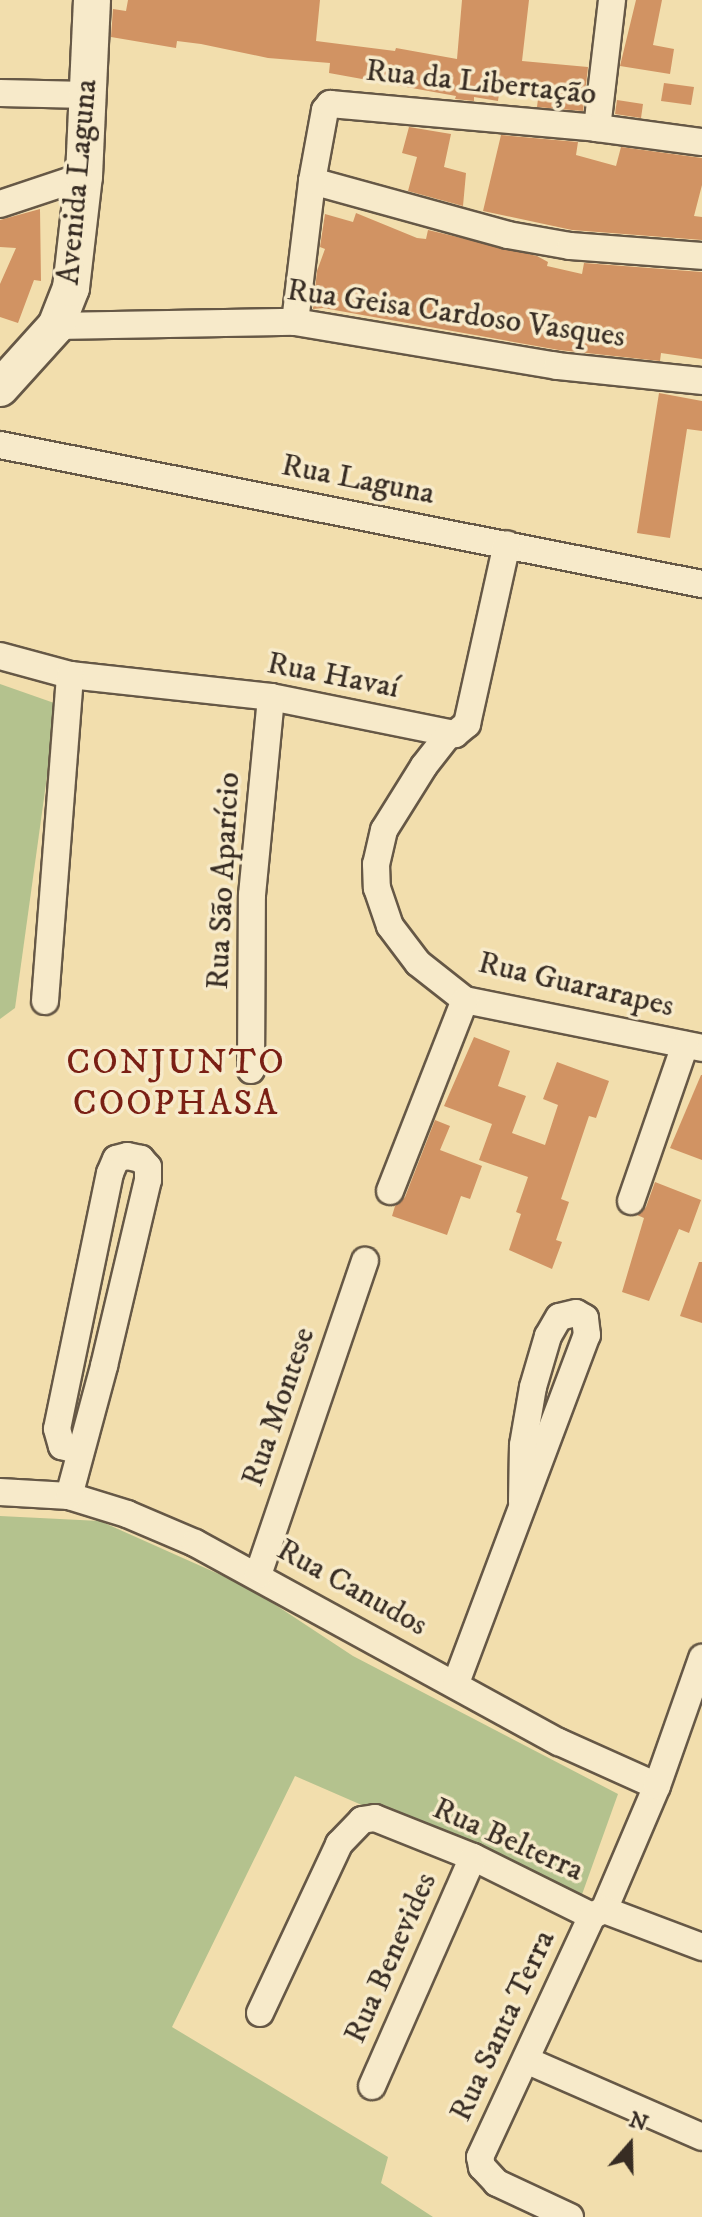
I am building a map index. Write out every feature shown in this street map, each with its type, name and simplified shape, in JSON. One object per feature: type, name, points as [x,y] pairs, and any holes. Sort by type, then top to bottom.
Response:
[{"type":"main road","name":"Avenida Laguna","points":[[0,388],[56,326],[71,288],[84,176],[92,0]]},
{"type":"street","points":[[597,128],[612,0]]},
{"type":"street","points":[[0,93],[87,95]]},
{"type":"street","name":"Rua da Libertação","points":[[295,322],[312,181],[325,110],[336,103],[597,128],[702,142]]},
{"type":"street","points":[[0,204],[84,176]]},
{"type":"street","points":[[312,181],[508,235],[570,246],[702,256]]},
{"type":"street","name":"Rua Geisa Cardoso Vasques","points":[[56,326],[295,322],[557,366],[702,381]]},
{"type":"street","name":"Rua Laguna","points":[[0,445],[702,584]]},
{"type":"street","points":[[449,734],[455,734],[467,724],[507,544]]},
{"type":"street","name":"Rua Havaí","points":[[0,656],[70,675],[271,697],[449,734]]},
{"type":"street","points":[[45,1001],[70,675]]},
{"type":"street","name":"Rua São Aparício","points":[[251,1070],[252,895],[271,697]]},
{"type":"street","name":"Rua Guararapes","points":[[449,734],[424,766],[384,830],[376,864],[377,888],[390,926],[418,963],[465,1000],[693,1046]]},
{"type":"street","points":[[390,1191],[465,1000]]},
{"type":"street","points":[[631,1201],[693,1046]]},
{"type":"street","points":[[59,1496],[143,1208],[148,1167],[141,1159],[116,1159],[110,1173],[57,1429],[71,1448]]},
{"type":"street","name":"Rua Montese","points":[[258,1575],[365,1261]]},
{"type":"street","points":[[456,1683],[587,1335],[585,1318],[576,1313],[559,1317],[548,1336],[533,1387],[523,1445],[522,1502]]},
{"type":"street","name":"Rua Canudos","points":[[0,1492],[59,1496],[127,1514],[258,1575],[559,1742],[657,1786]]},
{"type":"street","name":"Rua Santa Terra","points":[[570,2217],[497,2183],[482,2167],[482,2150],[657,1786],[702,1658]]},
{"type":"street","name":"Rua Belterra","points":[[260,2013],[339,1844],[362,1820],[375,1818],[473,1857],[598,1913],[702,1947]]},
{"type":"street","name":"Rua Benevides","points":[[372,2086],[473,1857]]},
{"type":"street","points":[[526,2060],[702,2137]]},
{"type":"green space","points":[[0,684],[57,704],[15,1008],[0,1019]]},
{"type":"green space","points":[[0,1516],[100,1521],[250,1588],[353,1656],[618,1794],[580,1900],[295,1776],[172,2027],[388,2157],[381,2183],[433,2217],[0,2217]]},
{"type":"building","points":[[128,0],[320,0],[316,41],[395,51],[396,48],[457,59],[462,0],[529,0],[522,61],[588,67],[583,111],[537,107],[539,91],[500,87],[498,101],[474,97],[474,101],[455,99],[456,96],[329,73],[330,63],[268,58],[177,41],[176,48],[111,37],[113,9],[126,11]]},
{"type":"building","points":[[636,0],[662,0],[653,45],[674,49],[670,74],[620,66]]},
{"type":"building","points":[[664,83],[694,87],[691,105],[661,101]]},
{"type":"building","points":[[617,100],[643,104],[641,118],[615,114]]},
{"type":"building","points":[[409,127],[451,134],[444,167],[466,173],[463,206],[408,191],[417,157],[402,153]]},
{"type":"building","points":[[501,135],[578,142],[576,155],[616,166],[621,147],[702,158],[702,185],[694,216],[702,217],[702,240],[572,230],[483,211]]},
{"type":"building","points":[[40,209],[41,281],[34,280],[18,323],[0,317],[0,284],[16,248],[0,247],[0,220]]},
{"type":"building","points":[[356,213],[417,238],[426,239],[428,230],[537,256],[548,262],[547,266],[582,274],[584,263],[702,272],[702,359],[661,353],[660,361],[559,350],[323,308],[313,309],[317,271],[325,249],[320,247],[325,214],[353,222]]},
{"type":"building","points":[[659,393],[702,401],[702,431],[687,429],[670,538],[637,533]]},
{"type":"building","points":[[474,1037],[510,1051],[498,1086],[526,1096],[512,1133],[545,1145],[558,1105],[543,1099],[557,1062],[609,1081],[596,1118],[589,1116],[561,1199],[569,1202],[556,1240],[562,1242],[552,1269],[509,1250],[521,1214],[516,1212],[528,1177],[479,1160],[492,1124],[444,1106]]},
{"type":"building","points":[[702,1075],[702,1160],[670,1148]]},
{"type":"building","points":[[435,1120],[450,1126],[440,1150],[482,1166],[470,1199],[461,1196],[447,1235],[392,1216],[395,1206],[405,1197]]},
{"type":"building","points":[[655,1182],[701,1200],[689,1233],[679,1229],[649,1301],[622,1292],[644,1218],[637,1215],[646,1207]]},
{"type":"building","points":[[699,1262],[702,1262],[702,1323],[680,1316]]},
{"type":"district","name":"CONJUNTO COOPHASA","points":[[176,1082]]}]
